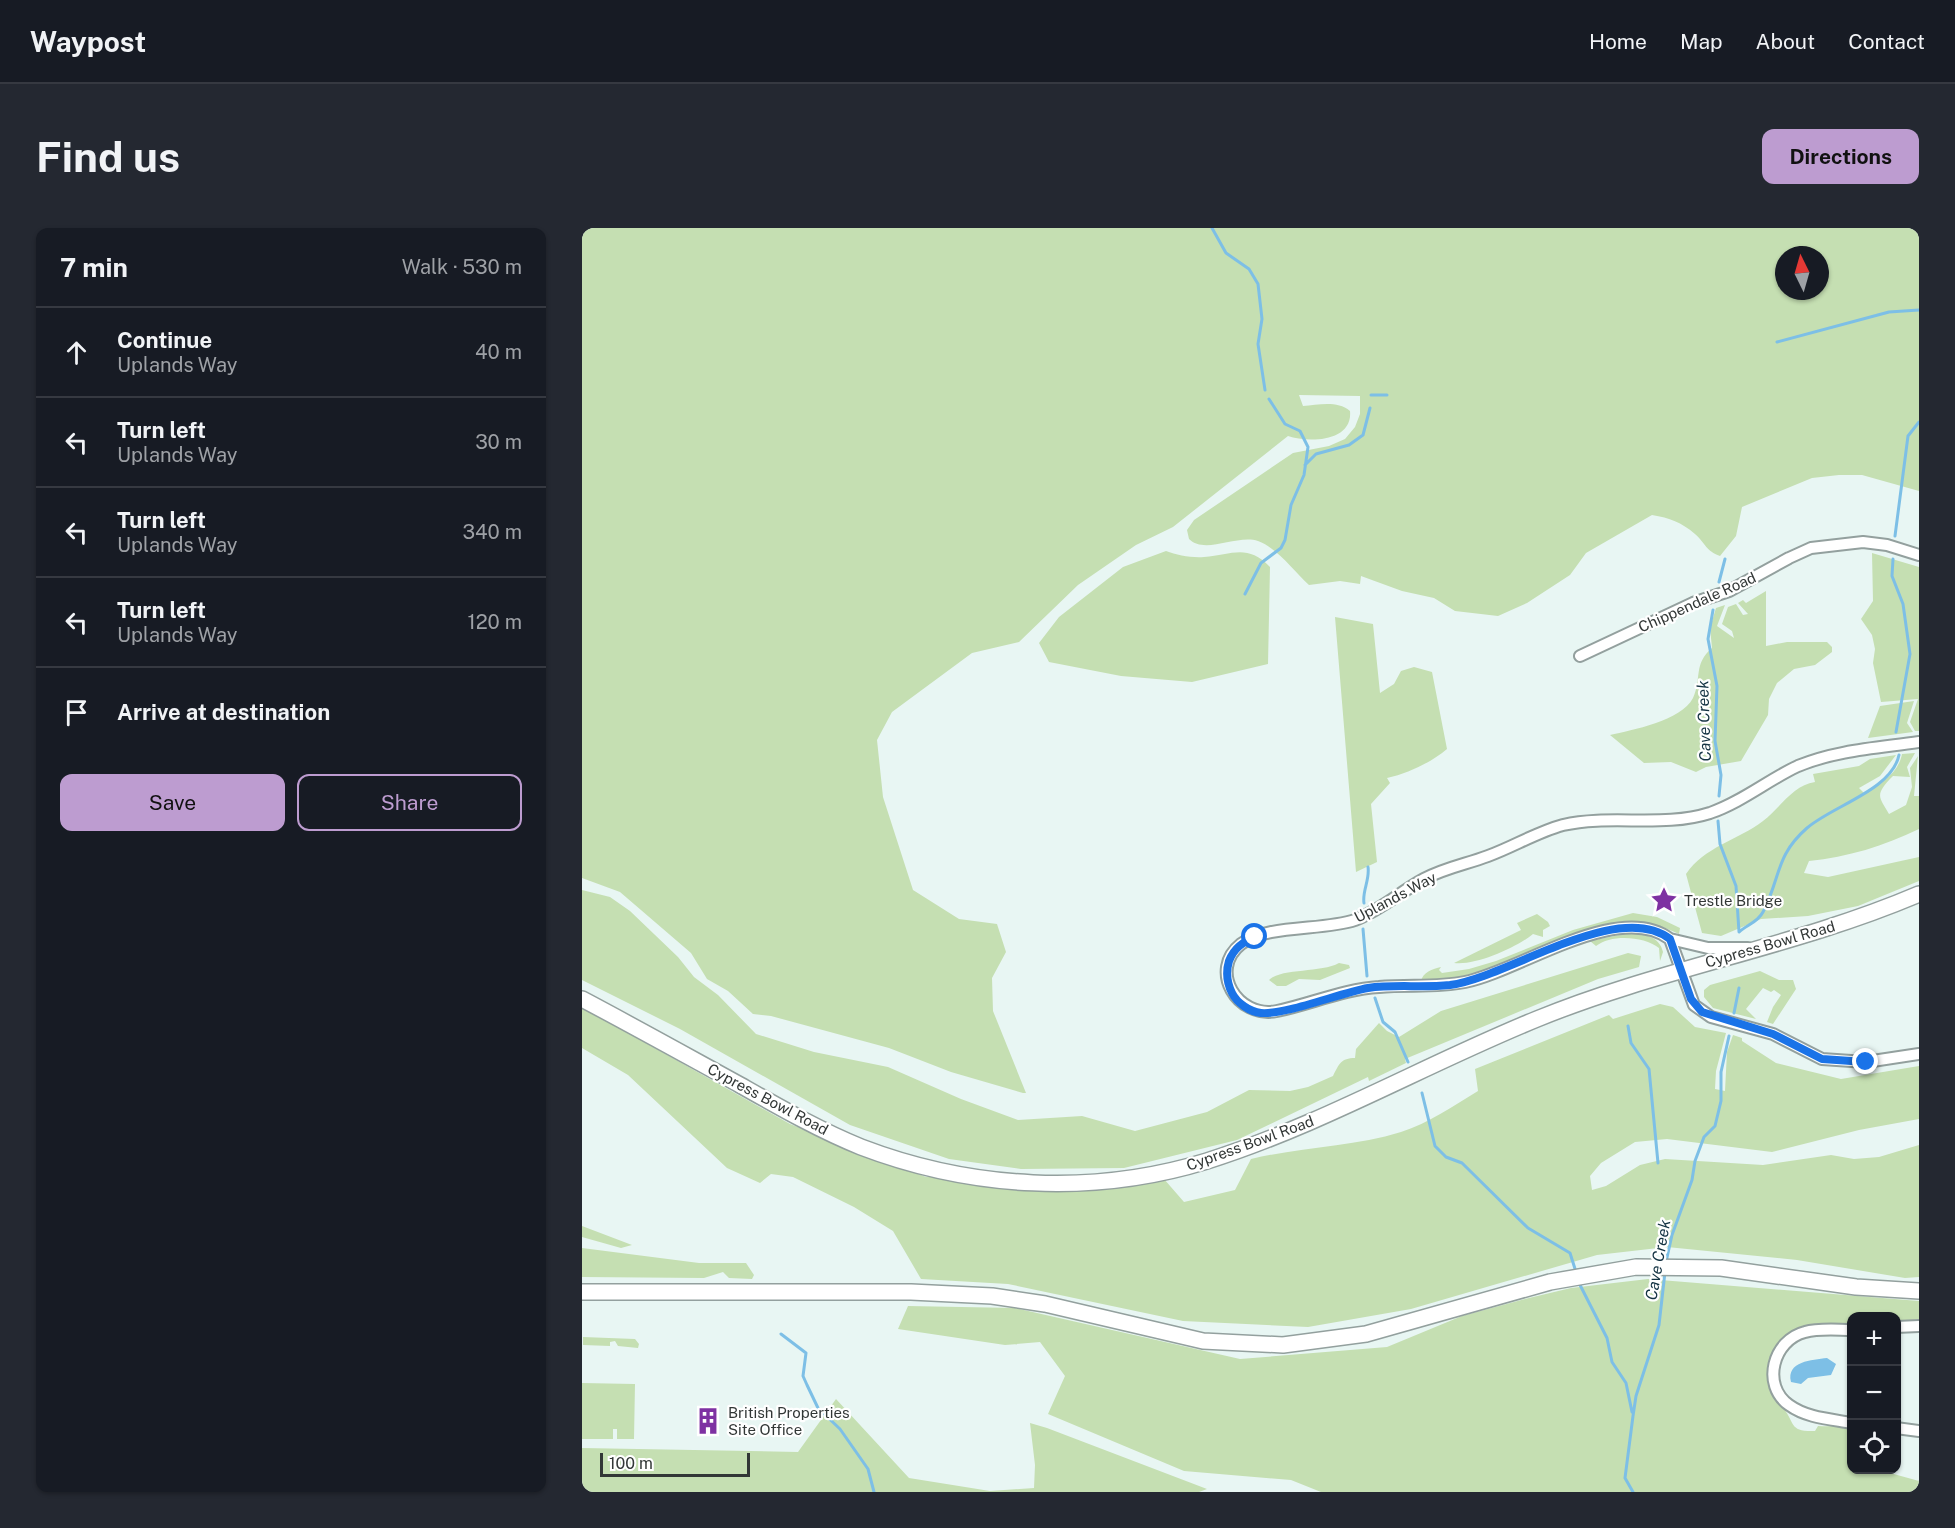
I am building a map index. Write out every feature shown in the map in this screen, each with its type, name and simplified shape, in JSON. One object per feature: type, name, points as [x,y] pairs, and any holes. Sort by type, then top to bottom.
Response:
[{"type":"street","name":"Chippendale Road","points":[[1580,656],[1693,603],[1729,591],[1811,548],[1836,543],[1863,542],[1887,545],[1919,555]]},
{"type":"street","name":"Uplands Way","points":[[1757,949],[1708,948],[1670,939],[1646,929],[1612,930],[1574,941],[1476,980],[1431,987],[1366,988],[1268,1013],[1260,1013],[1243,1005],[1232,993],[1228,978],[1232,955],[1243,942],[1271,933],[1320,928],[1354,920],[1389,903],[1429,876],[1491,855],[1560,826],[1699,816],[1737,802],[1779,776],[1821,758],[1855,750],[1919,742]]},
{"type":"street","name":"Cypress Bowl Road","points":[[582,999],[792,1114],[857,1145],[917,1165],[959,1175],[1063,1184],[1135,1178],[1223,1156],[1308,1122],[1533,1020],[1600,995],[1848,922],[1919,894]]},
{"type":"street","points":[[1670,939],[1694,1005],[1702,1012],[1773,1034],[1822,1059],[1866,1062],[1919,1054]]},
{"type":"street","points":[[582,1292],[911,1292],[992,1296],[1045,1304],[1194,1339],[1228,1344],[1283,1346],[1366,1334],[1541,1284],[1636,1267],[1720,1268],[1856,1287],[1919,1291]]},
{"type":"street","points":[[1901,1327],[1919,1326]]},
{"type":"street","points":[[1847,1330],[1804,1332],[1779,1350],[1774,1366],[1776,1388],[1789,1405],[1817,1417],[1847,1422]]},
{"type":"street","points":[[1901,1429],[1919,1431]]},
{"type":"green space","points":[[582,228],[1919,228],[1919,491],[1862,475],[1812,478],[1742,507],[1736,536],[1720,556],[1709,549],[1685,526],[1670,519],[1652,515],[1586,553],[1570,575],[1527,603],[1498,616],[1455,611],[1434,598],[1402,591],[1361,576],[1360,584],[1340,581],[1309,585],[1279,554],[1258,541],[1241,540],[1204,545],[1189,539],[1187,530],[1194,520],[1293,453],[1329,446],[1345,439],[1355,427],[1360,414],[1360,396],[1299,395],[1303,406],[1333,404],[1350,411],[1349,421],[1344,429],[1328,438],[1307,439],[1288,436],[1173,527],[1136,545],[1078,585],[1019,642],[972,653],[892,712],[877,740],[883,797],[913,890],[959,919],[997,924],[1006,952],[992,978],[993,1011],[1026,1093],[951,1072],[889,1048],[771,1016],[753,1014],[728,991],[707,979],[691,953],[620,892],[582,878]]},
{"type":"green space","points":[[1166,551],[1199,557],[1246,553],[1254,555],[1270,567],[1268,664],[1192,682],[1121,676],[1049,662],[1039,643],[1059,617],[1123,567]]},
{"type":"green space","points":[[1872,553],[1919,567],[1919,731],[1915,731],[1910,722],[1918,699],[1881,702],[1873,663],[1875,649],[1872,635],[1861,619],[1873,601]]},
{"type":"green space","points":[[1766,591],[1766,646],[1787,642],[1827,642],[1832,647],[1832,652],[1815,665],[1794,669],[1777,683],[1769,699],[1768,715],[1741,761],[1706,767],[1696,772],[1671,762],[1644,763],[1610,735],[1655,723],[1678,713],[1687,706],[1696,691],[1702,660],[1712,648],[1710,628],[1716,608],[1725,605],[1717,626],[1734,638],[1732,631],[1722,624],[1728,607],[1736,604],[1743,615],[1748,614],[1738,603],[1743,600],[1746,603]]},
{"type":"green space","points":[[1335,617],[1373,624],[1380,693],[1394,684],[1401,671],[1414,667],[1432,672],[1447,749],[1419,767],[1387,778],[1390,783],[1371,804],[1377,862],[1356,872]]},
{"type":"green space","points":[[1914,701],[1907,723],[1913,732],[1868,738],[1880,706]]},
{"type":"green space","points":[[1915,753],[1907,767],[1910,777],[1893,776],[1883,788],[1880,796],[1889,814],[1906,805],[1912,787],[1910,768],[1918,756],[1914,796],[1919,796],[1919,829],[1866,850],[1809,861],[1804,873],[1828,877],[1919,857],[1919,881],[1858,906],[1808,916],[1761,919],[1721,936],[1702,933],[1686,874],[1702,857],[1763,821],[1793,792],[1815,782],[1813,774],[1859,766],[1870,759],[1896,755],[1880,776],[1859,788],[1865,794],[1892,773],[1902,754]]},
{"type":"green space","points":[[582,890],[610,897],[630,911],[678,957],[694,977],[718,995],[756,1034],[814,1052],[888,1067],[961,1099],[1018,1120],[1082,1116],[1135,1131],[1207,1112],[1249,1090],[1290,1091],[1308,1087],[1333,1076],[1341,1062],[1355,1058],[1356,1049],[1379,1023],[1387,1031],[1399,1037],[1441,1011],[1628,953],[1641,956],[1639,967],[1598,979],[1405,1059],[1406,1063],[1369,1081],[1368,1077],[1237,1140],[1124,1168],[1021,1169],[949,1159],[850,1125],[680,1029],[582,980]]},
{"type":"green space","points":[[1633,913],[1657,917],[1680,928],[1679,934],[1645,923],[1609,924],[1472,976],[1421,982],[1426,973],[1441,967],[1439,970],[1442,973],[1469,969],[1496,961],[1573,930]]},
{"type":"green space","points":[[1537,914],[1550,926],[1543,930],[1543,937],[1533,934],[1495,955],[1473,962],[1454,963],[1521,930],[1517,923]]},
{"type":"green space","points":[[1624,934],[1648,936],[1657,941],[1663,952],[1660,961],[1659,948],[1645,941],[1619,938],[1602,942],[1596,946],[1590,941]]},
{"type":"green space","points":[[1339,963],[1349,965],[1350,968],[1320,980],[1299,979],[1286,986],[1277,986],[1269,980],[1282,974]]},
{"type":"green space","points":[[1760,971],[1779,980],[1793,980],[1796,989],[1773,1024],[1767,1022],[1781,995],[1774,990],[1771,992],[1763,988],[1746,1009],[1756,1019],[1713,1008],[1704,997],[1704,990],[1710,985]]},
{"type":"green space","points":[[1660,1004],[1673,1007],[1695,1027],[1726,1033],[1716,1071],[1715,1089],[1725,1091],[1727,1052],[1733,1035],[1742,1038],[1742,1041],[1776,1063],[1841,1079],[1919,1066],[1919,1119],[1859,1130],[1772,1152],[1667,1139],[1635,1142],[1601,1163],[1590,1176],[1592,1190],[1606,1186],[1640,1165],[1665,1159],[1763,1165],[1831,1155],[1854,1159],[1879,1157],[1919,1145],[1919,1277],[1905,1278],[1797,1260],[1667,1247],[1597,1255],[1411,1309],[1308,1327],[1183,1321],[1008,1284],[921,1279],[893,1231],[854,1207],[793,1177],[771,1174],[760,1183],[727,1168],[628,1075],[582,1048],[582,1007],[790,1124],[926,1177],[1164,1179],[1184,1202],[1235,1190],[1251,1159],[1364,1141],[1401,1132],[1421,1124],[1478,1091],[1475,1069],[1609,1015],[1613,1019]]},
{"type":"green space","points":[[582,1226],[632,1245],[621,1248],[582,1237]]},
{"type":"green space","points":[[582,1248],[699,1263],[746,1263],[754,1275],[752,1279],[729,1278],[723,1272],[704,1278],[582,1277]]},
{"type":"green space","points":[[1648,1279],[1919,1301],[1919,1319],[1901,1321],[1901,1312],[1847,1312],[1847,1325],[1826,1326],[1778,1345],[1770,1361],[1769,1370],[1775,1395],[1794,1426],[1807,1431],[1815,1431],[1818,1426],[1847,1426],[1847,1474],[1894,1474],[1919,1481],[1919,1492],[1321,1492],[1291,1480],[1184,1471],[1048,1414],[1065,1376],[1040,1342],[1005,1345],[898,1329],[908,1306],[1015,1308],[1240,1359],[1387,1347],[1462,1316],[1571,1288]]},
{"type":"green space","points":[[583,1337],[635,1339],[639,1344],[638,1348],[618,1346],[615,1341],[610,1342],[610,1346],[583,1345]]},
{"type":"green space","points":[[582,1383],[635,1384],[634,1439],[617,1439],[617,1429],[613,1429],[613,1439],[582,1439]]},
{"type":"green space","points":[[836,1399],[909,1478],[990,1491],[1034,1488],[1035,1465],[1030,1423],[1207,1489],[1199,1492],[582,1492],[582,1448],[798,1452]]},
{"type":"water","points":[[1827,1358],[1836,1364],[1831,1375],[1808,1378],[1801,1384],[1791,1382],[1790,1375],[1796,1366],[1808,1361]]},
{"type":"waterway","points":[[1212,228],[1226,253],[1249,269],[1258,284],[1262,319],[1258,344],[1265,390]]},
{"type":"waterway","points":[[1777,342],[1889,312],[1919,310]]},
{"type":"waterway","points":[[1371,395],[1387,395]]},
{"type":"waterway","points":[[1245,594],[1261,563],[1281,548],[1285,540],[1291,505],[1304,475],[1308,447],[1300,431],[1285,424],[1269,399]]},
{"type":"waterway","points":[[1305,465],[1316,454],[1349,445],[1363,435],[1370,408]]},
{"type":"waterway","points":[[1895,536],[1908,436],[1919,422]]},
{"type":"waterway","name":"Cave Creek","points":[[1719,582],[1725,559]]},
{"type":"waterway","points":[[1893,559],[1892,576],[1903,604],[1910,654],[1896,732]]},
{"type":"waterway","name":"Cave Creek","points":[[1713,610],[1708,639],[1717,686],[1715,741],[1721,775],[1719,796]]},
{"type":"waterway","points":[[1718,821],[1720,844],[1736,886],[1739,932],[1763,912],[1784,858],[1797,838],[1818,820],[1873,788],[1894,767],[1899,755]]},
{"type":"waterway","points":[[1364,903],[1368,867]]},
{"type":"waterway","points":[[1363,929],[1367,976]]},
{"type":"waterway","name":"Cave Creek","points":[[1734,1013],[1739,988]]},
{"type":"waterway","points":[[1375,998],[1383,1022],[1395,1032],[1408,1062]]},
{"type":"waterway","points":[[1628,1026],[1631,1043],[1649,1069],[1658,1163]]},
{"type":"waterway","name":"Cave Creek","points":[[1666,1262],[1672,1235],[1692,1180],[1695,1161],[1704,1137],[1715,1126],[1721,1101],[1721,1072],[1729,1036]]},
{"type":"waterway","points":[[1422,1093],[1435,1146],[1446,1157],[1462,1163],[1528,1228],[1570,1253],[1576,1272]]},
{"type":"waterway","name":"Cave Creek","points":[[1633,1492],[1625,1478],[1633,1416],[1636,1396],[1659,1325],[1665,1272]]},
{"type":"waterway","points":[[1578,1281],[1607,1338],[1612,1362],[1626,1383],[1632,1412]]},
{"type":"waterway","points":[[781,1334],[806,1353],[803,1376],[818,1408],[840,1429],[868,1469],[874,1492]]},
{"type":"place","name":"Trestle Bridge","points":[[1664,900]]},
{"type":"place","name":"British Properties Site Office","points":[[708,1421]]},
{"type":"route","points":[[1255,937],[1243,942],[1232,955],[1228,970],[1229,986],[1236,999],[1243,1005],[1260,1013],[1268,1013],[1366,988],[1431,987],[1463,983],[1501,971],[1574,941],[1612,930],[1636,927],[1646,929],[1658,932],[1670,939],[1675,947],[1691,999],[1697,1009],[1711,1017],[1773,1034],[1822,1059],[1866,1062]]}]
